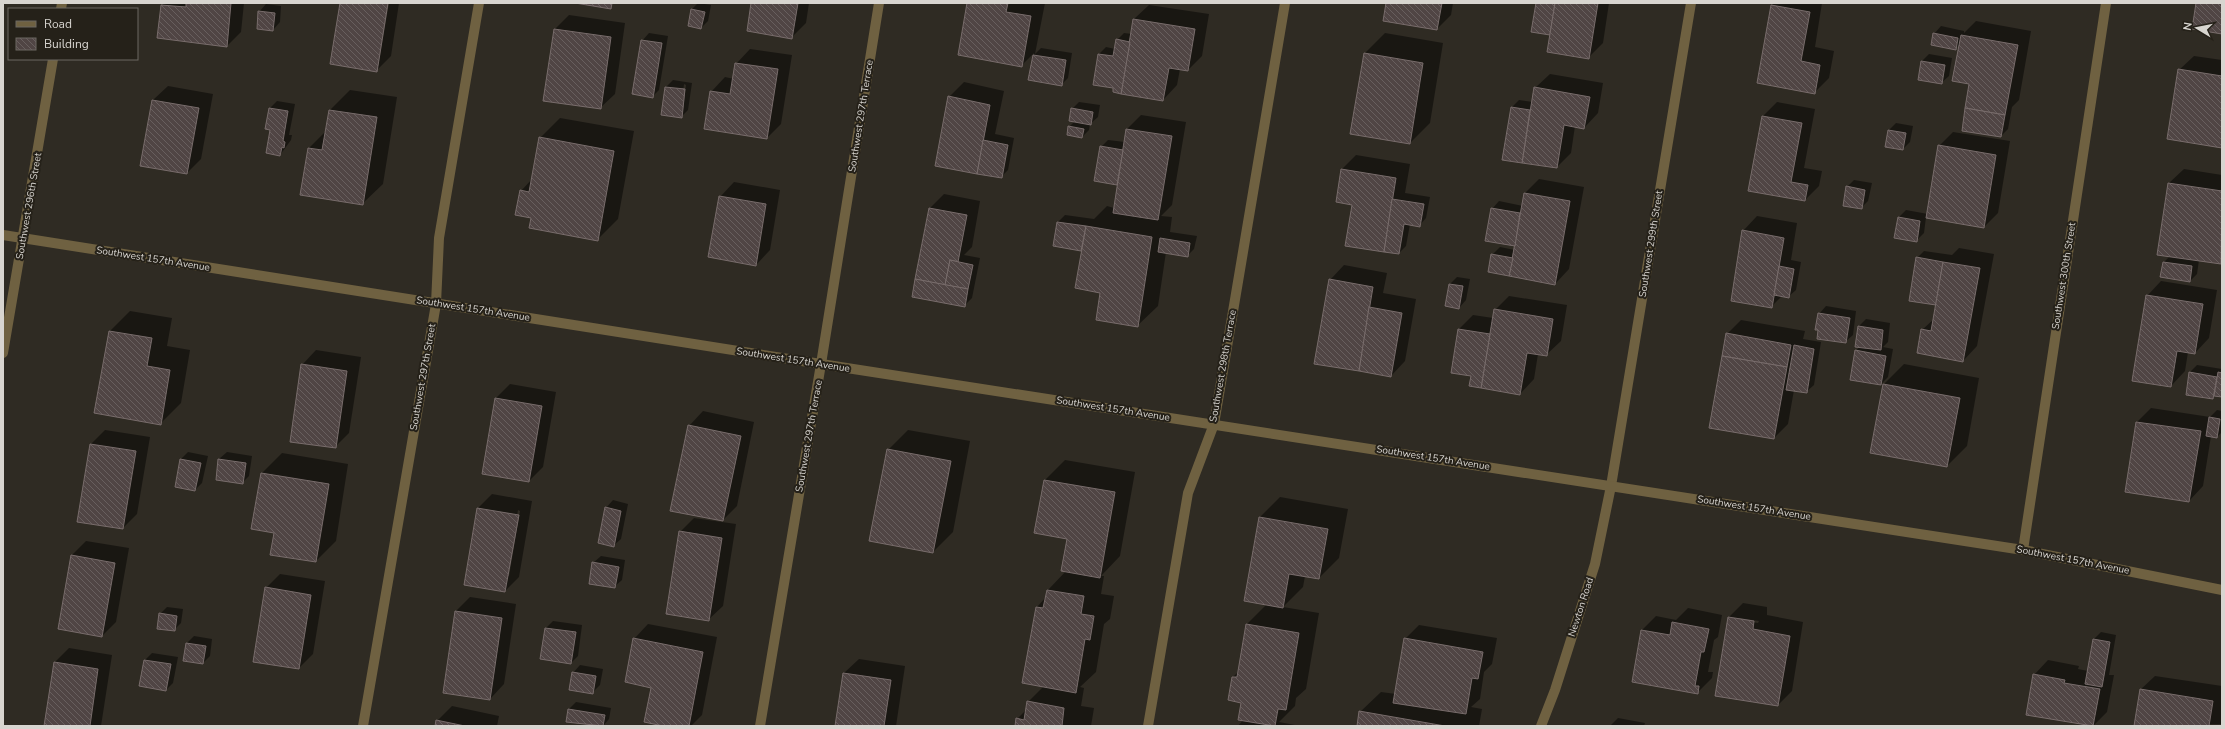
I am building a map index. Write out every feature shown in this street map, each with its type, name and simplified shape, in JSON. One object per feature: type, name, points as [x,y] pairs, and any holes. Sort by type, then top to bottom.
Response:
[{"type":"street","name":"Southwest 297th Street","points":[[364,726],[436,304],[439,238],[479,3]]},
{"type":"street","name":"Southwest 297th Terrace","points":[[760,726],[821,364],[879,3]]},
{"type":"street","name":"Southwest 298th Terrace","points":[[1148,726],[1188,493],[1214,424],[1285,3]]},
{"type":"street","name":"Southwest 299th Street","points":[[1611,486],[1691,3]]},
{"type":"street","name":"Southwest 300th Street","points":[[2022,550],[2106,3]]},
{"type":"street","name":"Southwest 296th Street","points":[[3,353],[53,60]]},
{"type":"street","name":"Southwest 157th Avenue","points":[[3,236],[2022,550],[2222,590]]},
{"type":"street","name":"Newton Road","points":[[1541,726],[1555,690],[1595,564],[1611,486]]},
{"type":"building","points":[[186,3],[231,3],[227,47],[157,38],[161,5],[186,7]]},
{"type":"building","points":[[340,3],[388,3],[377,72],[330,64]]},
{"type":"building","points":[[575,3],[612,3],[611,9]]},
{"type":"building","points":[[751,3],[798,3],[792,39],[747,31]]},
{"type":"building","points":[[967,3],[1008,3],[1006,12],[1031,16],[1022,67],[958,55]]},
{"type":"building","points":[[1386,3],[1442,3],[1437,30],[1383,21]]},
{"type":"building","points":[[1536,3],[1555,3],[1550,35],[1531,32]]},
{"type":"building","points":[[1555,3],[1598,3],[1589,59],[1547,52]]},
{"type":"building","points":[[2196,3],[2222,3],[2222,34],[2192,29]]},
{"type":"building","points":[[1771,5],[1810,12],[1801,61],[1820,65],[1815,94],[1757,83]]},
{"type":"building","points":[[691,9],[705,12],[701,29],[688,26]]},
{"type":"building","points":[[258,11],[275,13],[273,31],[257,29]]},
{"type":"building","points":[[1133,19],[1195,29],[1188,71],[1169,68],[1163,101],[1121,94]]},
{"type":"building","points":[[554,29],[611,37],[601,109],[543,101]]},
{"type":"building","points":[[1933,33],[1958,38],[1956,50],[1931,45]]},
{"type":"building","points":[[1961,35],[2018,45],[2005,115],[1965,108],[1969,84],[1952,81]]},
{"type":"building","points":[[1116,39],[1130,42],[1121,94],[1113,92],[1113,88],[1093,85],[1098,54],[1113,56]]},
{"type":"building","points":[[641,40],[662,43],[653,98],[632,94]]},
{"type":"building","points":[[1364,53],[1423,63],[1410,144],[1350,134]]},
{"type":"building","points":[[1033,55],[1066,60],[1062,86],[1028,80]]},
{"type":"building","points":[[1921,61],[1945,65],[1942,84],[1918,80]]},
{"type":"building","points":[[735,63],[778,69],[767,139],[704,129],[710,91],[730,94]]},
{"type":"building","points":[[2178,69],[2222,76],[2222,148],[2167,139]]},
{"type":"building","points":[[665,87],[685,89],[682,118],[661,115]]},
{"type":"building","points":[[1534,87],[1590,97],[1584,129],[1564,125],[1557,168],[1522,163]]},
{"type":"building","points":[[948,96],[990,105],[977,174],[935,166]]},
{"type":"building","points":[[152,100],[199,108],[187,174],[140,166]]},
{"type":"building","points":[[1511,107],[1530,110],[1522,163],[1502,160]]},
{"type":"building","points":[[269,108],[288,111],[283,141],[285,142],[284,148],[282,147],[280,156],[266,153],[270,130],[265,129]]},
{"type":"building","points":[[1071,108],[1093,112],[1091,125],[1069,121]]},
{"type":"building","points":[[1965,108],[2005,115],[2001,137],[1962,131]]},
{"type":"building","points":[[329,110],[377,117],[363,205],[300,195],[308,148],[322,150]]},
{"type":"building","points":[[1762,116],[1802,123],[1791,182],[1808,185],[1805,201],[1748,191]]},
{"type":"building","points":[[1068,126],[1084,129],[1082,138],[1067,135]]},
{"type":"building","points":[[1126,129],[1172,136],[1158,220],[1113,213]]},
{"type":"building","points":[[1888,130],[1906,133],[1903,150],[1885,147]]},
{"type":"building","points":[[539,137],[614,151],[598,241],[529,228],[531,218],[515,215],[520,190],[529,192]]},
{"type":"building","points":[[983,140],[1008,145],[1002,178],[977,174]]},
{"type":"building","points":[[1938,145],[1996,155],[1984,228],[1926,218]]},
{"type":"building","points":[[1100,146],[1123,150],[1117,185],[1094,181]]},
{"type":"building","points":[[1341,169],[1396,178],[1384,252],[1345,246],[1352,205],[1336,202]]},
{"type":"building","points":[[2168,183],[2222,191],[2221,264],[2157,255]]},
{"type":"building","points":[[1846,186],[1865,190],[1862,209],[1843,206]]},
{"type":"building","points":[[1524,193],[1570,201],[1555,285],[1509,276]]},
{"type":"building","points":[[719,196],[766,204],[756,266],[708,257]]},
{"type":"building","points":[[1392,199],[1424,204],[1420,227],[1404,224],[1399,254],[1384,252]]},
{"type":"building","points":[[929,208],[967,215],[958,262],[950,260],[945,285],[915,279]]},
{"type":"building","points":[[1491,208],[1520,213],[1515,246],[1485,241]]},
{"type":"building","points":[[1898,217],[1920,221],[1917,242],[1894,238]]},
{"type":"building","points":[[1057,222],[1086,226],[1081,251],[1053,246]]},
{"type":"building","points":[[1086,226],[1152,237],[1138,327],[1096,320],[1100,293],[1075,288]]},
{"type":"building","points":[[1742,230],[1784,238],[1772,308],[1731,301]]},
{"type":"building","points":[[1160,238],[1190,243],[1188,257],[1158,252]]},
{"type":"building","points":[[1491,254],[1513,258],[1509,276],[1488,272]]},
{"type":"building","points":[[1916,257],[1943,262],[1936,305],[1909,301]]},
{"type":"building","points":[[950,260],[973,265],[968,289],[945,285]]},
{"type":"building","points":[[1943,262],[1980,268],[1963,362],[1917,353],[1921,329],[1931,331]]},
{"type":"building","points":[[2163,262],[2192,266],[2190,282],[2160,277]]},
{"type":"building","points":[[1779,266],[1794,269],[1789,298],[1774,295]]},
{"type":"building","points":[[915,279],[968,289],[965,307],[912,297]]},
{"type":"building","points":[[1329,279],[1373,287],[1359,371],[1314,364]]},
{"type":"building","points":[[1449,284],[1463,286],[1459,309],[1445,306]]},
{"type":"building","points":[[2146,295],[2203,304],[2195,354],[2177,351],[2171,387],[2132,381]]},
{"type":"building","points":[[1369,307],[1402,313],[1391,377],[1359,371]]},
{"type":"building","points":[[1494,309],[1553,319],[1547,356],[1527,353],[1520,395],[1481,388]]},
{"type":"building","points":[[1818,313],[1850,318],[1846,343],[1817,339],[1818,330],[1815,330]]},
{"type":"building","points":[[1858,326],[1883,330],[1881,350],[1855,347]]},
{"type":"building","points":[[1458,329],[1490,334],[1481,388],[1469,386],[1471,376],[1451,373]]},
{"type":"building","points":[[109,331],[152,338],[147,366],[170,370],[161,425],[94,413]]},
{"type":"building","points":[[1726,333],[1791,345],[1787,367],[1722,356]]},
{"type":"building","points":[[1794,345],[1814,349],[1807,393],[1786,390]]},
{"type":"building","points":[[1855,350],[1886,356],[1881,385],[1850,380]]},
{"type":"building","points":[[1722,356],[1787,367],[1774,439],[1709,428]]},
{"type":"building","points":[[301,364],[347,371],[336,448],[290,442]]},
{"type":"building","points":[[2189,372],[2217,377],[2213,399],[2186,395]]},
{"type":"building","points":[[2218,372],[2222,373],[2222,397],[2214,396]]},
{"type":"building","points":[[1883,384],[1960,398],[1947,467],[1870,453]]},
{"type":"building","points":[[495,398],[542,406],[529,482],[482,474]]},
{"type":"building","points":[[2209,417],[2220,419],[2217,438],[2206,436]]},
{"type":"building","points":[[2136,422],[2201,431],[2189,502],[2125,492]]},
{"type":"building","points":[[688,425],[741,436],[723,521],[670,511]]},
{"type":"building","points":[[90,444],[136,451],[123,529],[77,522]]},
{"type":"building","points":[[887,449],[951,461],[933,553],[869,541]]},
{"type":"building","points":[[180,459],[201,463],[195,491],[175,487]]},
{"type":"building","points":[[218,459],[246,463],[243,484],[216,480]]},
{"type":"building","points":[[261,473],[329,484],[316,562],[270,555],[274,533],[251,529]]},
{"type":"building","points":[[1044,480],[1115,492],[1100,578],[1061,571],[1067,539],[1034,533]]},
{"type":"building","points":[[605,507],[621,511],[614,547],[598,543]]},
{"type":"building","points":[[477,508],[519,515],[505,592],[464,585]]},
{"type":"building","points":[[1259,517],[1328,529],[1319,579],[1289,574],[1283,608],[1244,601]]},
{"type":"building","points":[[679,531],[722,538],[709,621],[666,614]]},
{"type":"building","points":[[71,555],[115,563],[102,637],[58,629]]},
{"type":"building","points":[[592,562],[619,567],[615,588],[589,584]]},
{"type":"building","points":[[265,587],[311,595],[299,669],[253,662]]},
{"type":"building","points":[[1047,590],[1084,596],[1081,614],[1094,616],[1090,640],[1085,639],[1076,693],[1022,683],[1036,607],[1043,608]]},
{"type":"building","points":[[455,611],[502,618],[490,700],[443,693]]},
{"type":"building","points":[[159,613],[177,616],[175,631],[157,629]]},
{"type":"building","points":[[1728,617],[1754,621],[1753,629],[1790,636],[1778,706],[1715,696]]},
{"type":"building","points":[[1672,622],[1709,629],[1704,652],[1701,652],[1695,686],[1699,686],[1698,694],[1632,682],[1641,630],[1670,635]]},
{"type":"building","points":[[1246,624],[1299,633],[1286,710],[1278,709],[1275,726],[1238,720],[1241,703],[1228,700],[1232,677],[1237,677]]},
{"type":"building","points":[[545,628],[576,632],[571,664],[540,659]]},
{"type":"building","points":[[633,638],[703,652],[689,726],[663,726],[644,722],[651,688],[625,682]]},
{"type":"building","points":[[1404,638],[1483,652],[1478,679],[1472,678],[1466,714],[1393,703]]},
{"type":"building","points":[[2093,639],[2110,642],[2102,687],[2085,684]]},
{"type":"building","points":[[186,643],[206,646],[203,664],[183,661]]},
{"type":"building","points":[[144,660],[171,664],[166,691],[139,686]]},
{"type":"building","points":[[54,662],[98,669],[90,726],[44,726]]},
{"type":"building","points":[[572,672],[596,676],[593,694],[569,690]]},
{"type":"building","points":[[843,673],[891,680],[884,726],[835,726]]},
{"type":"building","points":[[2033,674],[2065,680],[2064,683],[2100,689],[2093,726],[2026,715]]},
{"type":"building","points":[[2140,689],[2213,701],[2209,726],[2134,726]]},
{"type":"building","points":[[1027,701],[1064,708],[1062,726],[1015,726],[1016,718],[1024,720]]},
{"type":"building","points":[[568,709],[605,715],[603,726],[566,722]]},
{"type":"building","points":[[1359,711],[1445,726],[1357,726]]},
{"type":"building","points":[[436,720],[465,726],[435,726]]}]
